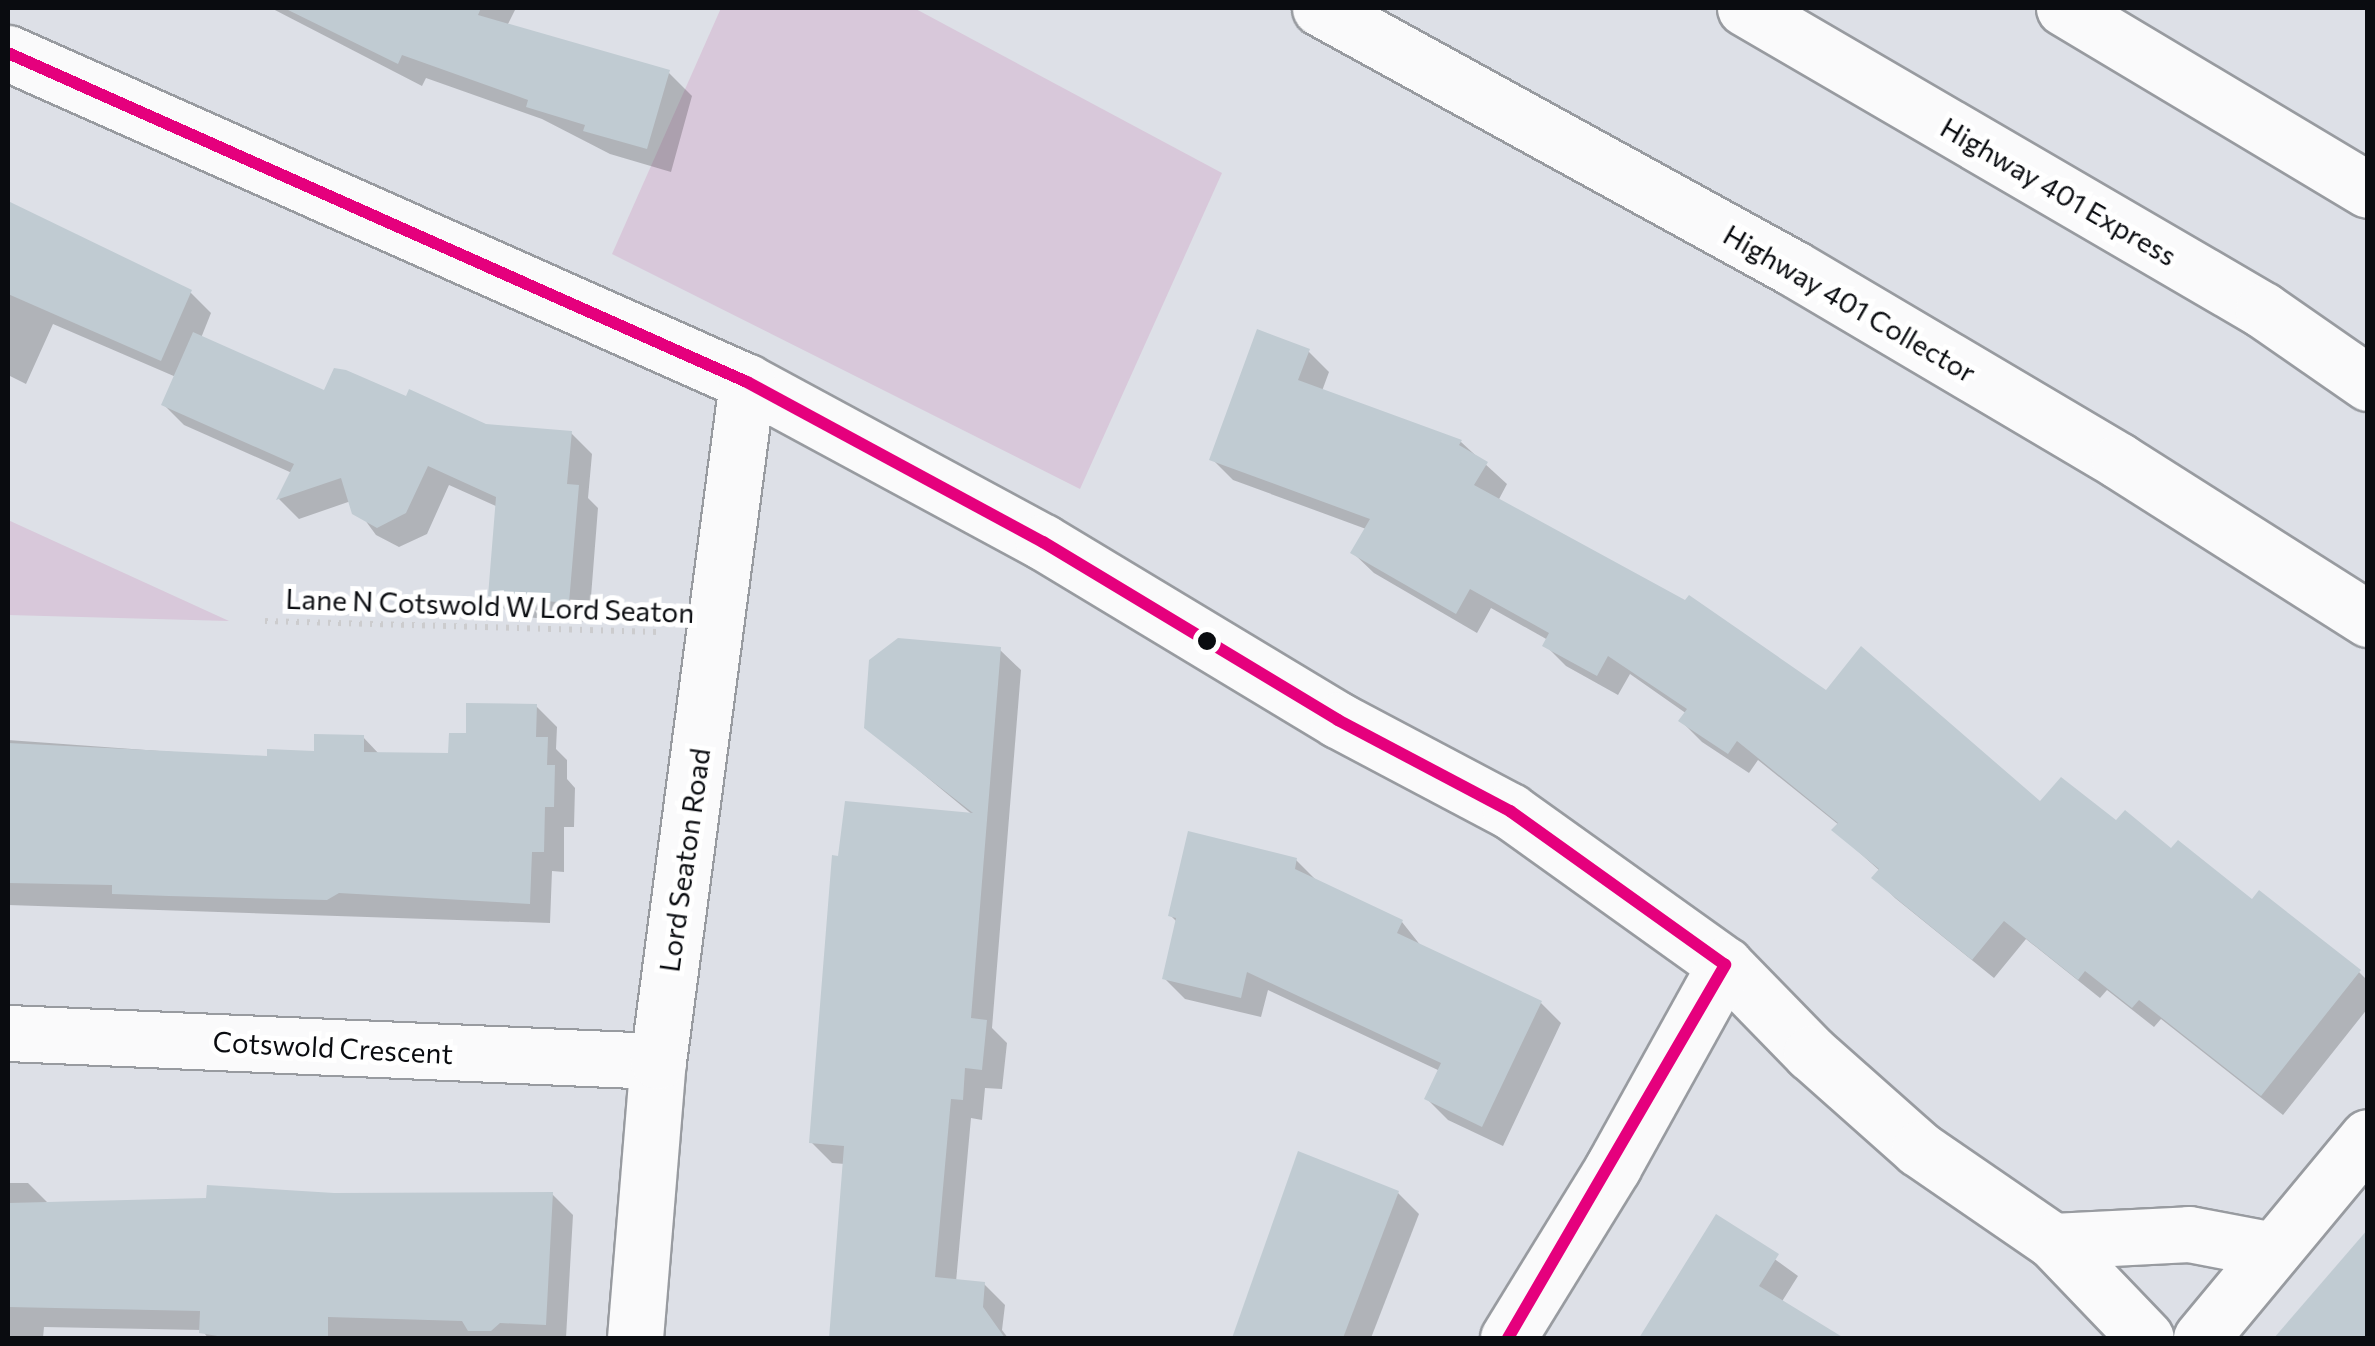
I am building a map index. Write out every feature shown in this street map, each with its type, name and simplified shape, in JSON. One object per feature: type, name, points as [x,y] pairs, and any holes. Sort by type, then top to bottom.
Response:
[{"type":"main road","name":"Highway 401 Collector","points":[[1320,8],[1793,268],[2119,461],[2368,619]]},
{"type":"main road","name":"Highway 401 Express","points":[[1745,8],[2263,310],[2368,383]]},
{"type":"main road","points":[[2064,8],[2368,190]]},
{"type":"main road","points":[[8,53],[747,382],[1043,542],[1338,720],[1510,811],[1725,964],[1811,1053],[1918,1149],[2053,1241],[2146,1338]]},
{"type":"main road","name":"Lord Seaton Road","points":[[635,1338],[658,1061],[747,382]]},
{"type":"main road","points":[[1508,1338],[1613,1168],[1725,964]]},
{"type":"main road","name":"Cotswold Crescent","points":[[8,1033],[658,1061]]},
{"type":"main road","points":[[2200,1338],[2368,1137]]},
{"type":"main road","points":[[2053,1241],[2189,1234],[2273,1250]]},
{"type":"path","name":"Lane N Cotswold W Lord Seaton","points":[[265,621],[714,634]]},
{"type":"shaded area","points":[[721,8],[914,8],[1222,173],[1080,489],[612,254]]},
{"type":"shaded area","points":[[8,520],[229,621],[8,615]]},
{"type":"building","points":[[284,8],[481,8],[478,15],[670,70],[647,149],[583,131],[585,125],[526,107],[528,100],[402,55],[398,64]]},
{"type":"building","points":[[8,201],[192,290],[161,361],[8,294]]},
{"type":"building","points":[[1257,329],[1310,349],[1298,380],[1462,440],[1459,445],[1488,462],[1474,485],[1685,600],[1689,595],[1826,690],[1861,646],[2040,801],[2061,777],[2116,820],[2125,810],[2171,848],[2178,840],[2252,899],[2259,890],[2361,970],[2261,1096],[2139,1000],[2132,1008],[2085,971],[2078,980],[2004,921],[1972,960],[1871,878],[1879,869],[1831,830],[1838,823],[1737,741],[1728,754],[1678,721],[1687,709],[1608,656],[1597,676],[1542,646],[1549,633],[1470,589],[1456,614],[1350,553],[1370,519],[1209,460]]},
{"type":"building","points":[[193,332],[324,390],[334,368],[406,396],[409,389],[486,424],[572,431],[567,484],[579,485],[569,603],[488,596],[496,497],[428,466],[406,513],[377,528],[352,514],[341,478],[276,500],[294,464],[161,405]]},
{"type":"building","points":[[898,638],[1001,647],[971,1018],[987,1020],[982,1070],[965,1068],[963,1100],[951,1099],[935,1277],[985,1282],[983,1307],[1005,1338],[829,1338],[844,1146],[809,1143],[832,855],[838,856],[845,801],[973,813],[864,728],[869,660]]},
{"type":"building","points":[[466,703],[537,704],[536,737],[548,737],[547,765],[555,765],[554,807],[545,807],[544,852],[532,852],[530,904],[339,893],[327,900],[112,894],[112,885],[8,883],[8,743],[267,756],[267,749],[314,751],[314,734],[364,735],[364,752],[448,753],[449,733],[466,733]]},
{"type":"building","points":[[1188,831],[1297,858],[1295,869],[1403,920],[1397,933],[1542,1001],[1482,1127],[1424,1099],[1441,1063],[1247,972],[1241,998],[1162,979],[1176,918],[1168,916]]},
{"type":"building","points":[[1298,1151],[1399,1191],[1343,1338],[1232,1338]]},
{"type":"building","points":[[207,1185],[334,1193],[553,1192],[546,1325],[500,1323],[491,1331],[468,1331],[462,1321],[328,1317],[328,1338],[230,1338],[199,1333],[200,1311],[8,1307],[8,1203],[206,1198]]},
{"type":"building","points":[[1716,1214],[1779,1254],[1759,1286],[1844,1338],[1639,1338]]},
{"type":"building","points":[[2368,1229],[2368,1338],[2274,1338]]},
{"type":"transit line","points":[[8,53],[747,382],[1043,542],[1338,720],[1510,811],[1725,965]]},
{"type":"transit line","points":[[1508,1338],[1725,965]]}]
